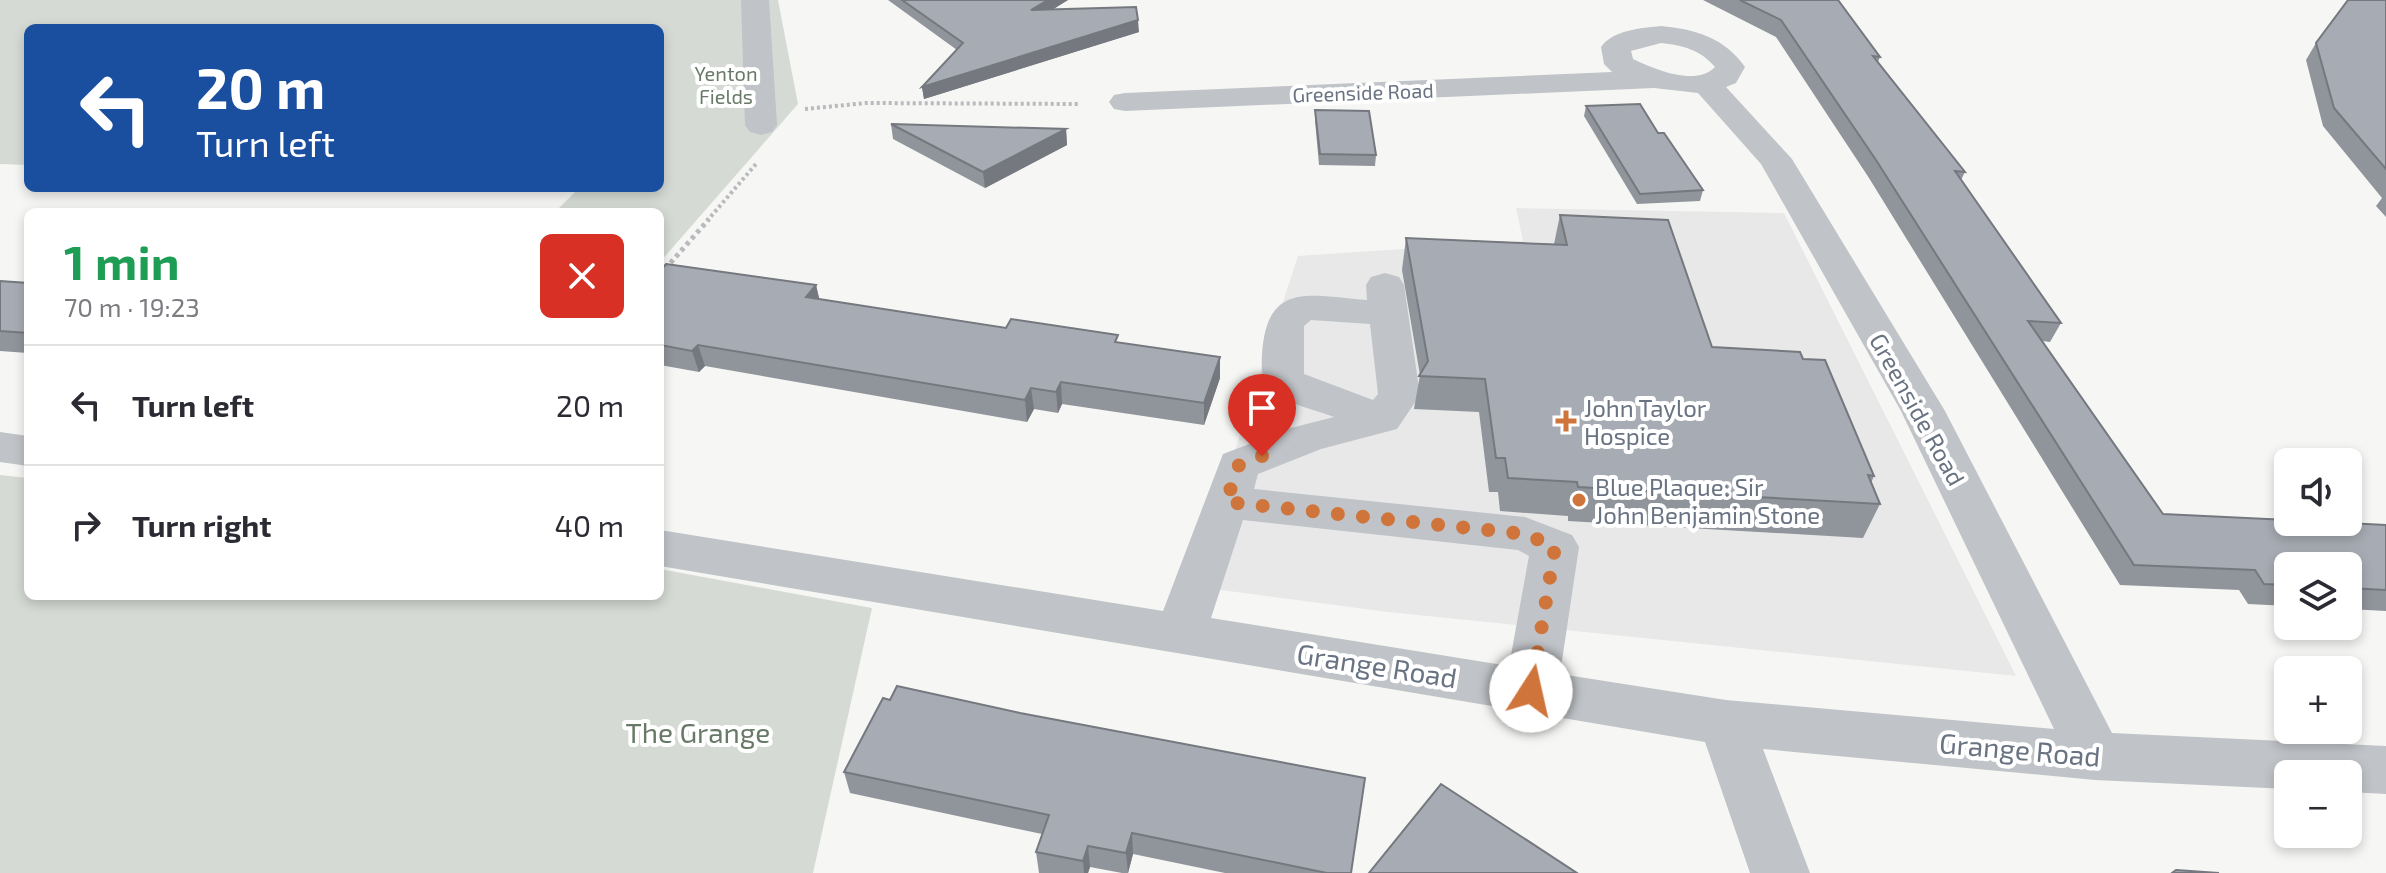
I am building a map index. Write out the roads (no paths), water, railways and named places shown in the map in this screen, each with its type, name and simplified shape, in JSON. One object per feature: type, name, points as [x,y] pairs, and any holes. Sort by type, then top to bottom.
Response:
[{"type":"street","points":[[755,0],[761,125]]},
{"type":"street","name":"Greenside Road","points":[[1125,102],[1649,80],[1678,85],[1706,84],[1725,77],[1730,67],[1723,53],[1678,36],[1647,35],[1626,40],[1616,47],[1619,64],[1649,80]]},
{"type":"street","name":"Greenside Road","points":[[1706,84],[1775,159],[1923,411],[2095,756]]},
{"type":"street","points":[[1181,633],[1239,465],[1307,438],[1382,419],[1399,395],[1387,299],[1306,308],[1291,314],[1284,326],[1282,373],[1289,384],[1382,419]]},
{"type":"street","points":[[0,447],[24,450]]},
{"type":"street","points":[[1226,502],[1525,534],[1555,547],[1531,691]]},
{"type":"street","name":"Grange Road","points":[[664,549],[1726,723],[2095,756],[2386,770]]},
{"type":"street","points":[[1726,723],[1780,873]]},
{"type":"place","name":"John Taylor Hospice","points":[[1566,421]]},
{"type":"place","name":"Blue Plaque: Sir John Benjamin Stone","points":[[1579,500]]},
{"type":"park label","name":"Yenton Fields","points":[[726,84]]},
{"type":"park label","name":"The Grange","points":[[698,732]]}]
